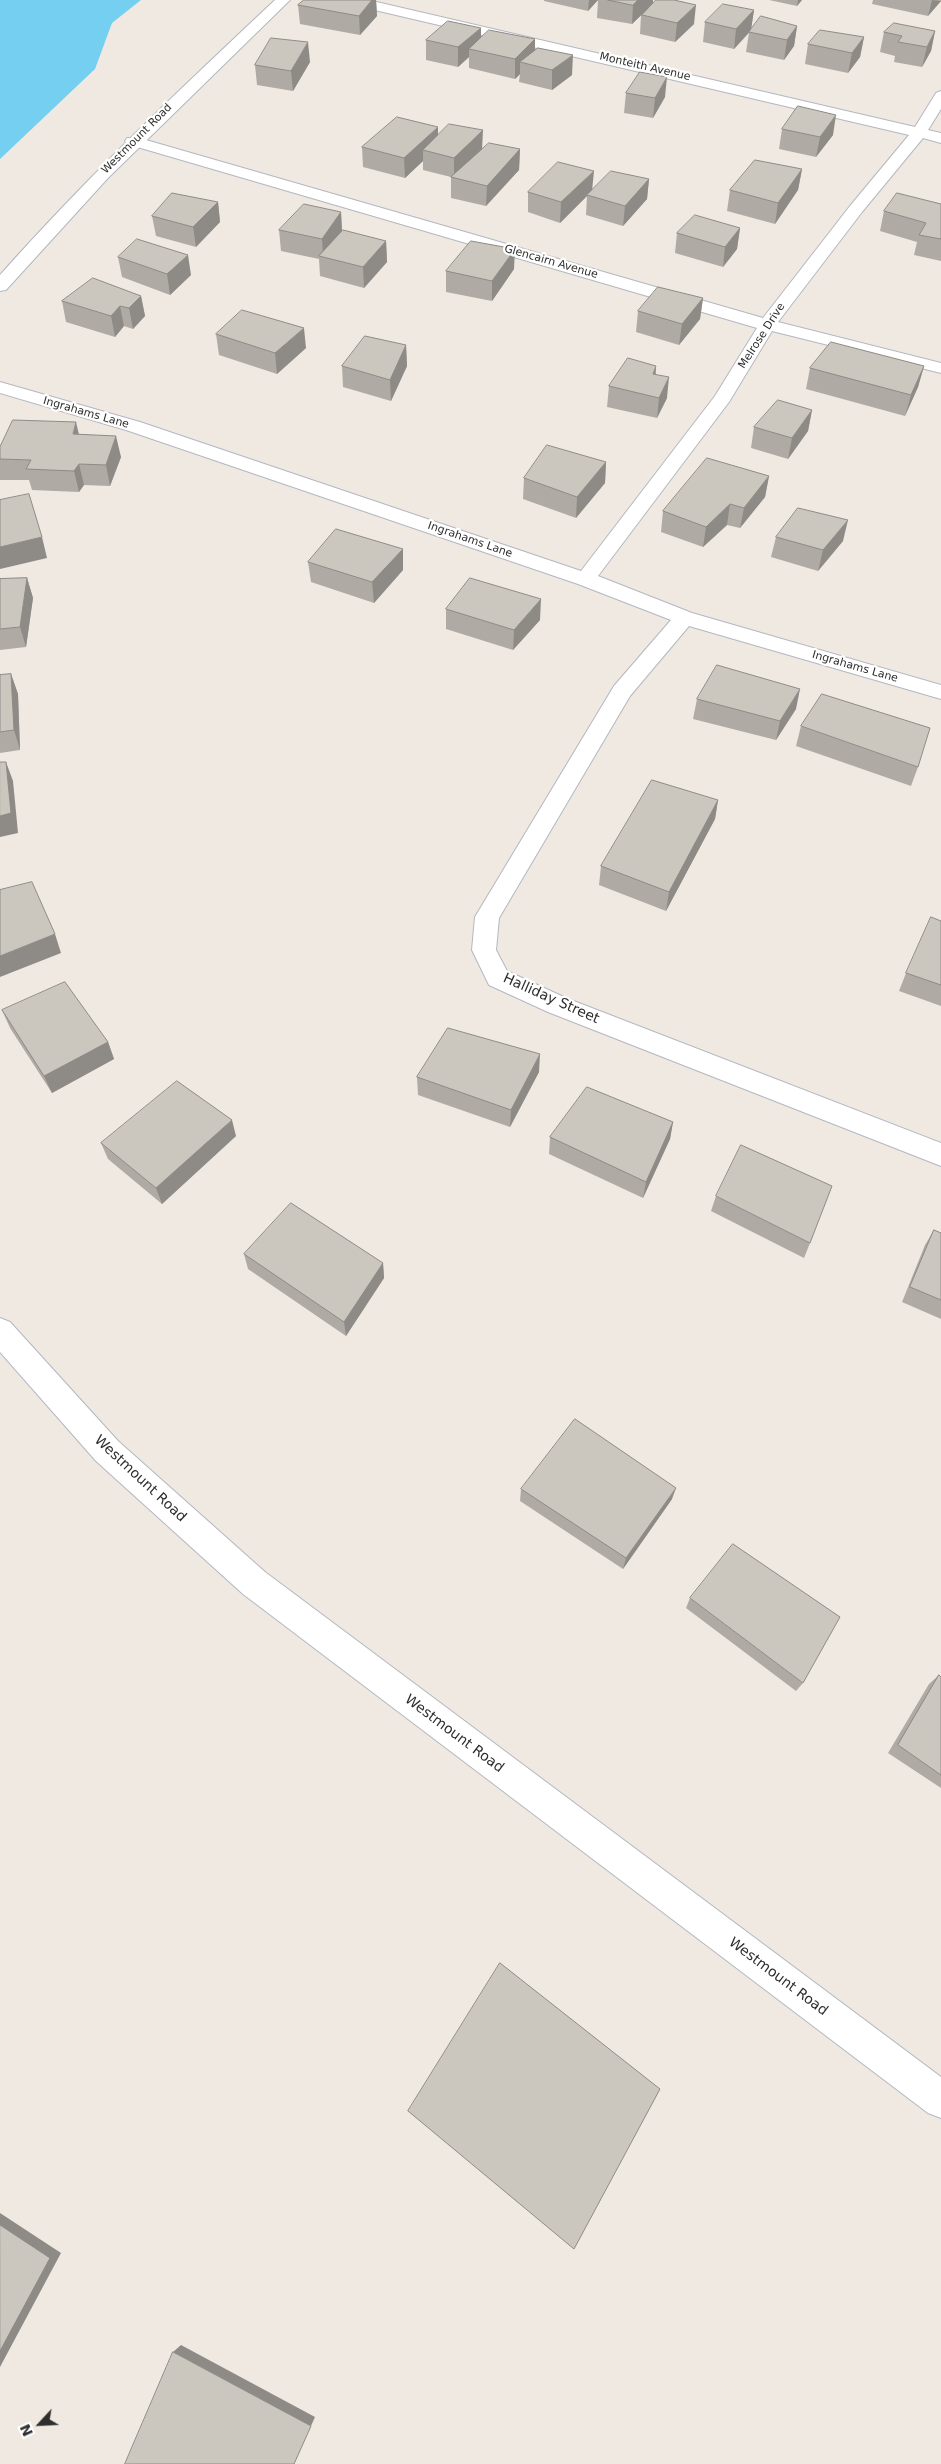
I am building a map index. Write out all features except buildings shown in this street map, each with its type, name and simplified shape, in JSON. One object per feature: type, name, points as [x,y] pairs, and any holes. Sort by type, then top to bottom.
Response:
[{"type":"street","name":"Westmount Road","points":[[0,286],[41,239],[133,141],[283,0]]},
{"type":"street","name":"Monteith Avenue","points":[[349,0],[562,48],[941,138]]},
{"type":"street","name":"Melrose Drive","points":[[586,579],[723,398],[767,325],[856,209],[919,133],[941,96]]},
{"type":"street","name":"Glencairn Avenue","points":[[133,141],[767,325],[941,368]]},
{"type":"street","name":"Ingrahams Lane","points":[[0,387],[133,426],[586,579],[685,618],[941,692]]},
{"type":"street","name":"Halliday Street","points":[[685,618],[622,691],[488,917],[484,950],[498,978],[556,1005],[732,1071],[941,1155]]},
{"type":"street","name":"Westmount Road","points":[[0,1331],[107,1451],[254,1583],[941,2100]]},
{"type":"water","points":[[0,0],[141,0],[112,23],[95,69],[0,159]]}]
